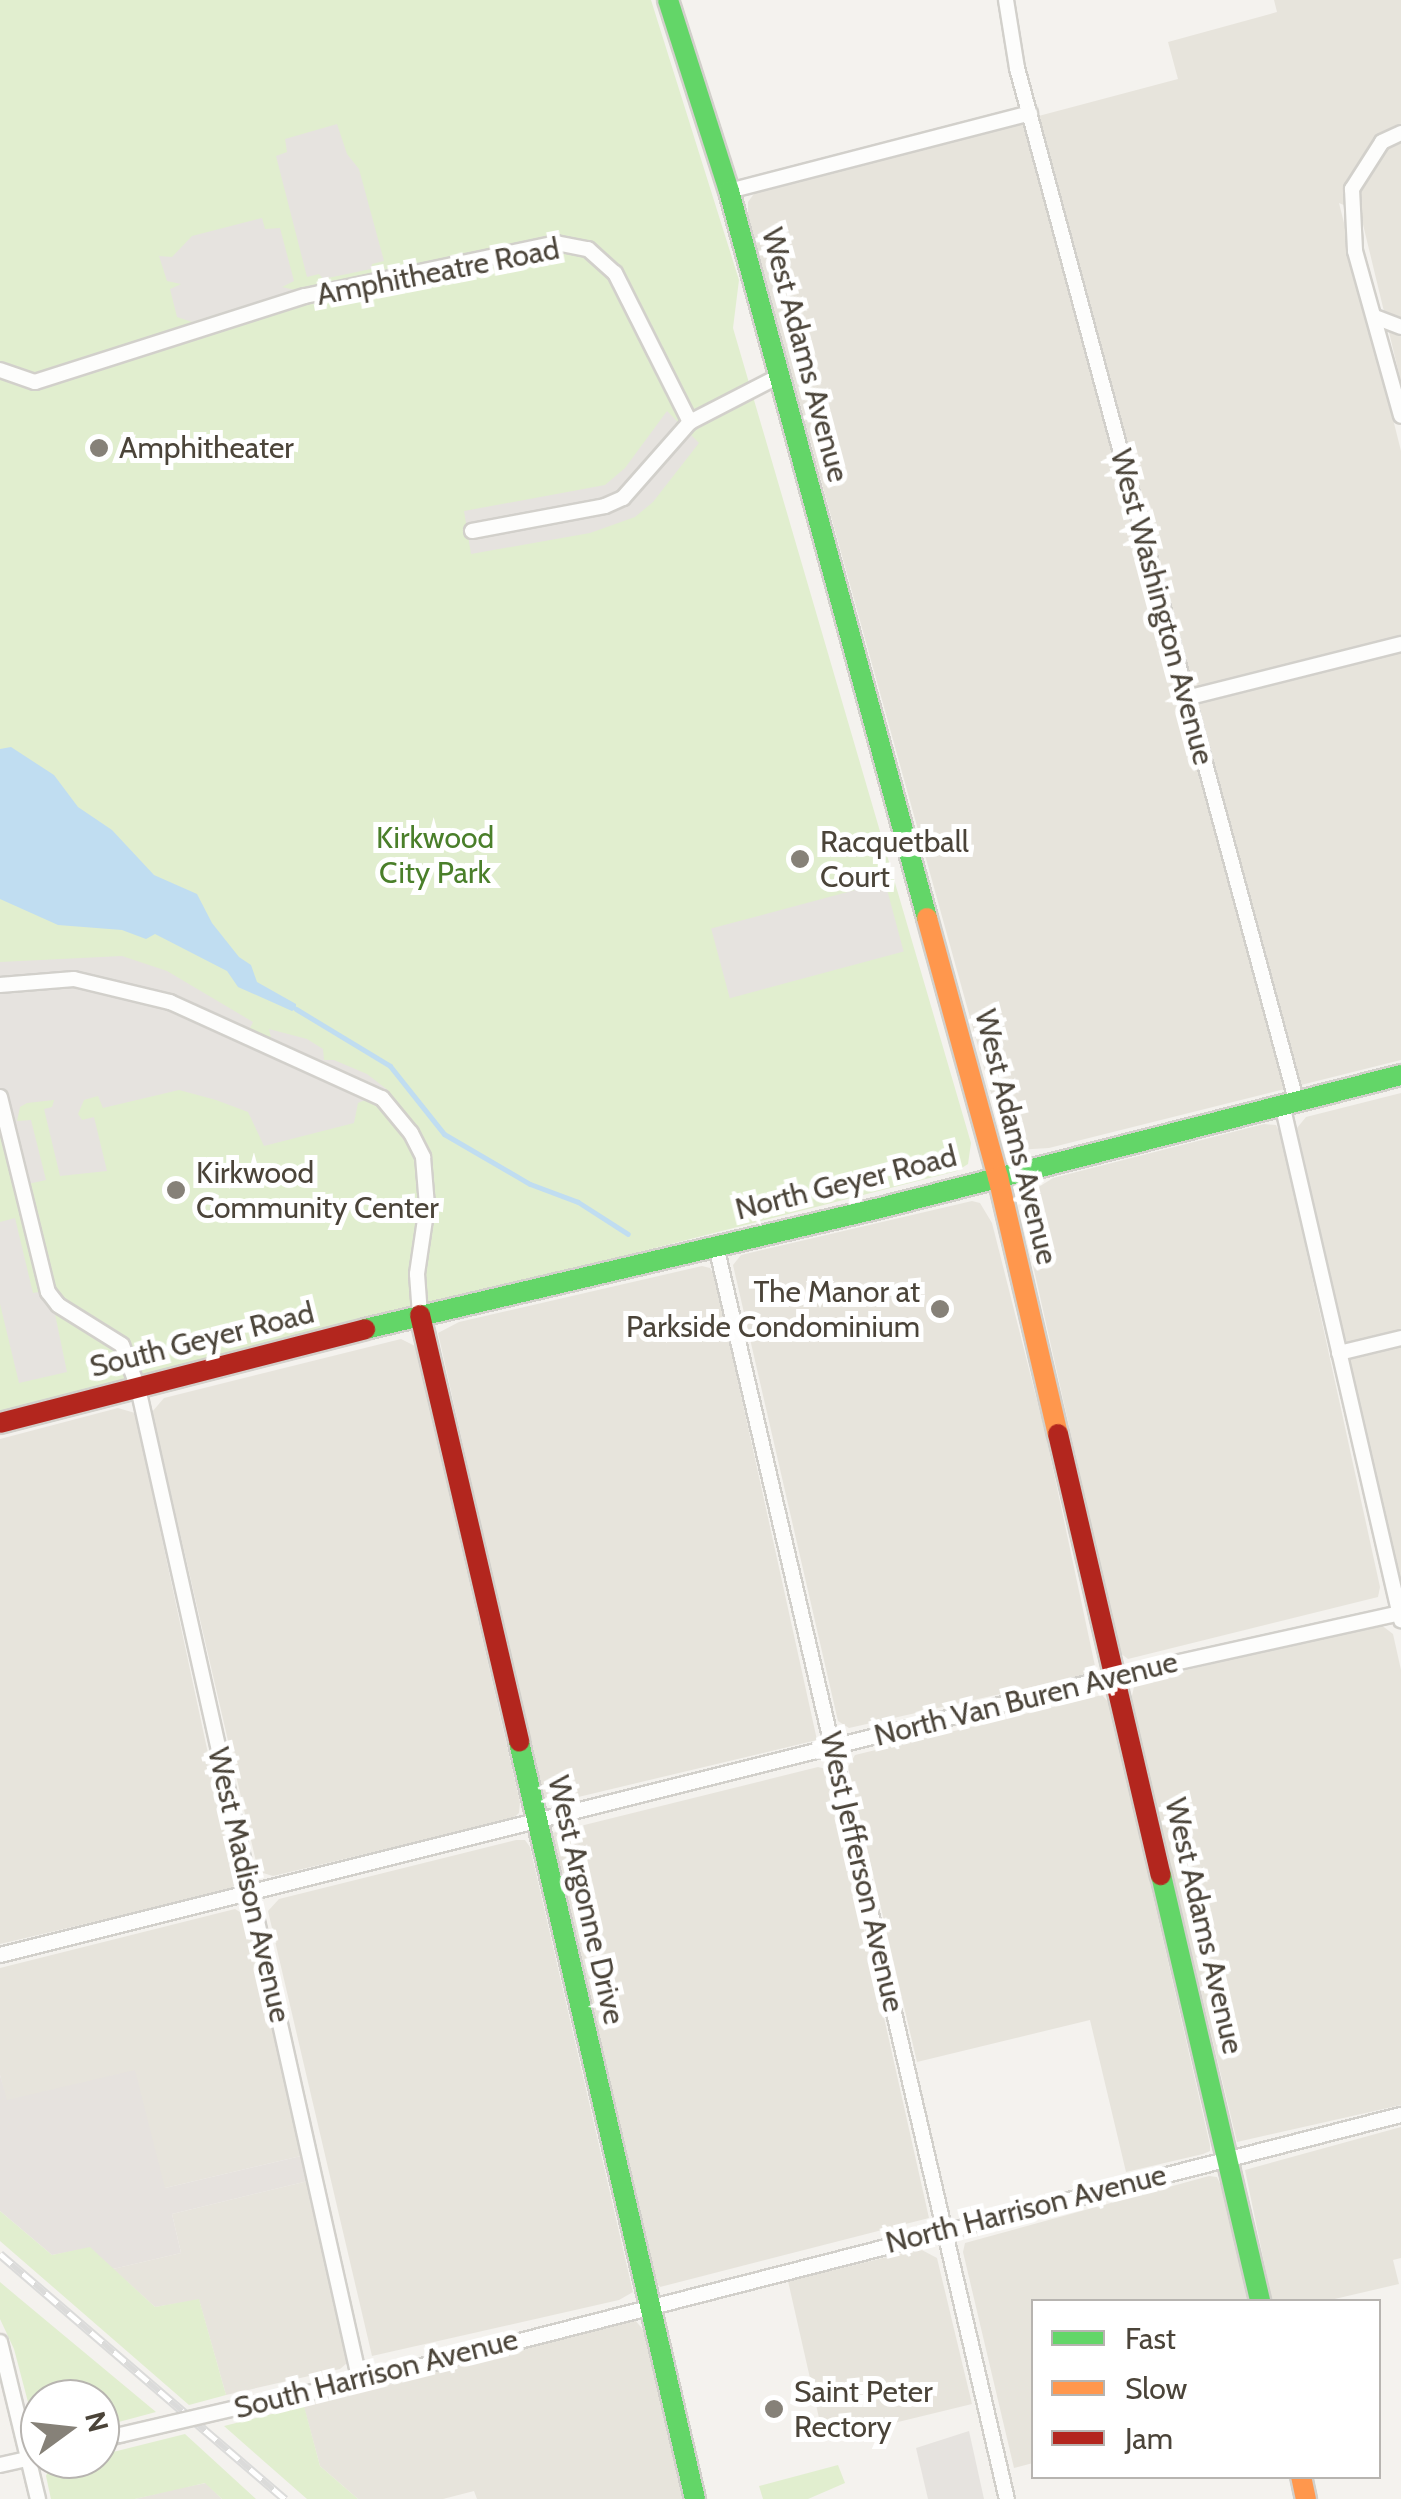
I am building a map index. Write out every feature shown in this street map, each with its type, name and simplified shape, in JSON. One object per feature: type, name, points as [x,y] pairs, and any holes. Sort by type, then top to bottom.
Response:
[{"type":"street","name":"West Adams Avenue","points":[[668,0],[729,191],[998,1176],[1259,2299]]},
{"type":"street","name":"West Washington Avenue","points":[[1006,0],[1030,113],[1289,1102],[1339,1353],[1400,1616]]},
{"type":"street","points":[[729,191],[1030,113]]},
{"type":"street","points":[[1401,134],[1382,142],[1352,189],[1355,252],[1401,416]]},
{"type":"street","name":"Amphitheatre Road","points":[[0,370],[35,382],[306,296],[556,243],[588,249],[615,273],[690,422]]},
{"type":"street","points":[[1375,317],[1401,327]]},
{"type":"street","points":[[472,531],[605,506],[622,498],[690,422],[779,376]]},
{"type":"street","points":[[1186,698],[1401,644]]},
{"type":"street","points":[[0,986],[74,980],[170,1002],[382,1098],[411,1133],[423,1156],[426,1206],[417,1274],[420,1315]]},
{"type":"street","name":"North Geyer Road","points":[[420,1315],[716,1246],[1401,1075]]},
{"type":"street","name":"West Madison Avenue","points":[[0,1097],[48,1292],[58,1304],[122,1345],[138,1388],[360,2382]]},
{"type":"street","name":"West Jefferson Avenue","points":[[716,1246],[1007,2499]]},
{"type":"street","name":"South Geyer Road","points":[[0,1423],[420,1315]]},
{"type":"street","name":"West Argonne Drive","points":[[420,1315],[696,2499]]},
{"type":"street","points":[[1339,1353],[1401,1338]]},
{"type":"street","name":"North Van Buren Avenue","points":[[0,1956],[1116,1676],[1400,1616]]},
{"type":"street","name":"North Harrison Avenue","points":[[651,2304],[1401,2115]]},
{"type":"street","name":"South Harrison Avenue","points":[[120,2435],[360,2382],[651,2304]]},
{"type":"street","points":[[0,2342],[20,2410]]},
{"type":"shaded area","points":[[1274,0],[1401,0],[1401,382],[1360,212],[1339,203],[1401,451],[1401,1060],[1049,1148],[1014,1150],[1004,1140],[748,217],[748,202],[756,191],[1178,79],[1168,42],[1277,12]]},
{"type":"shaded area","points":[[337,124],[347,154],[359,169],[384,261],[372,264],[371,269],[323,279],[319,274],[307,277],[276,156],[287,152],[285,139]]},
{"type":"shaded area","points":[[262,218],[265,229],[280,228],[294,281],[282,287],[295,290],[192,322],[177,317],[170,289],[181,284],[167,281],[159,256],[172,257],[192,236]]},
{"type":"shaded area","points":[[667,411],[699,443],[653,502],[635,517],[590,533],[471,554],[464,511],[605,485],[625,468]]},
{"type":"shaded area","points":[[885,882],[904,952],[730,998],[711,929]]},
{"type":"shaded area","points":[[122,956],[167,971],[253,1022],[248,1032],[272,1042],[269,1029],[307,1039],[323,1049],[324,1060],[334,1060],[367,1074],[389,1091],[376,1106],[365,1100],[358,1103],[354,1123],[264,1146],[248,1112],[216,1100],[179,1090],[103,1108],[98,1096],[84,1100],[78,1114],[82,1120],[94,1117],[107,1171],[60,1176],[44,1109],[52,1107],[54,1100],[27,1103],[20,1107],[17,1121],[31,1120],[46,1180],[14,1187],[0,1130],[0,962]]},
{"type":"shaded area","points":[[1401,1093],[1401,1584],[1297,1128],[1306,1117]]},
{"type":"shaded area","points":[[1264,1124],[1276,1125],[1281,1135],[1380,1587],[1378,1597],[1128,1659],[1120,1653],[1025,1230],[1025,1207],[1029,1193],[1053,1178]]},
{"type":"shaded area","points":[[972,1201],[980,1203],[992,1223],[1046,1436],[1095,1666],[1081,1676],[849,1728],[838,1721],[733,1265],[741,1255]]},
{"type":"shaded area","points":[[15,1218],[33,1293],[39,1292],[55,1314],[67,1372],[19,1383],[0,1304],[0,1222]]},
{"type":"shaded area","points":[[702,1266],[710,1268],[715,1277],[817,1740],[549,1804],[542,1798],[438,1333],[459,1322]]},
{"type":"shaded area","points":[[401,1339],[415,1346],[520,1802],[519,1813],[512,1819],[273,1876],[257,1866],[152,1412],[164,1398]]},
{"type":"shaded area","points":[[118,1408],[135,1413],[236,1884],[229,1890],[0,1944],[0,1439]]},
{"type":"shaded area","points":[[1380,1624],[1393,1634],[1401,1670],[1401,2105],[1237,2142],[1131,1700],[1134,1687],[1140,1681]]},
{"type":"shaded area","points":[[1102,1695],[1109,1703],[1210,2145],[1210,2151],[1203,2154],[1126,2172],[1090,2020],[917,2062],[848,1767],[855,1755]]},
{"type":"shaded area","points":[[818,1767],[826,1769],[830,1777],[929,2218],[660,2287],[654,2280],[552,1833]]},
{"type":"shaded area","points":[[525,1840],[530,1847],[633,2292],[619,2300],[372,2356],[268,1911],[279,1899]]},
{"type":"shaded area","points":[[235,1909],[248,1917],[301,2156],[165,2188],[6,2100],[0,2075],[0,1968]]},
{"type":"shaded area","points":[[135,2070],[165,2188],[301,2156],[308,2181],[172,2214],[181,2253],[113,2269],[90,2248],[52,2255],[0,2211],[0,2075],[7,2100]]},
{"type":"shaded area","points":[[1401,2127],[1401,2258],[1393,2260],[1399,2284],[1335,2299],[1272,2299],[1245,2170]]},
{"type":"shaded area","points":[[1217,2177],[1248,2299],[1031,2299],[1031,2464],[1014,2468],[963,2252],[965,2243]]},
{"type":"shaded area","points":[[308,2181],[347,2363],[340,2369],[226,2395],[199,2300],[155,2307],[113,2269],[181,2253],[172,2214]]},
{"type":"shaded area","points":[[920,2249],[937,2258],[972,2404],[824,2440],[788,2281]]},
{"type":"shaded area","points":[[635,2320],[645,2332],[684,2499],[477,2499],[474,2491],[443,2499],[358,2499],[320,2466],[302,2400]]},
{"type":"shaded area","points":[[969,2431],[984,2499],[928,2499],[916,2448]]},
{"type":"shaded area","points":[[206,2483],[222,2499],[135,2499],[175,2489]]},
{"type":"green space","name":"Kirkwood City Park","points":[[0,0],[651,0],[739,280],[733,328],[971,1143],[968,1164],[957,1171],[0,1415]]},
{"type":"green space","points":[[0,2211],[52,2255],[90,2247],[155,2307],[199,2299],[226,2395],[189,2405],[0,2241]]},
{"type":"green space","points":[[0,2282],[116,2379],[22,2379],[0,2319]]},
{"type":"green space","points":[[120,2382],[156,2412],[120,2422]]},
{"type":"green space","points":[[304,2406],[320,2466],[358,2499],[307,2499],[224,2426]]},
{"type":"green space","points":[[185,2434],[256,2499],[222,2499],[205,2483],[135,2499],[51,2499],[47,2479],[120,2479],[120,2450]]},
{"type":"green space","points":[[838,2465],[845,2483],[808,2499],[763,2499],[759,2486]]},
{"type":"water","points":[[11,747],[54,775],[78,807],[112,830],[154,875],[197,894],[212,923],[239,957],[251,965],[257,982],[296,1004],[296,1009],[292,1011],[238,987],[227,971],[155,934],[146,939],[122,930],[58,925],[0,899],[0,749]]},
{"type":"waterway","points":[[296,1009],[390,1066],[444,1134],[530,1184],[578,1202],[628,1234]]},
{"type":"railway","points":[[0,2254],[285,2499]]},
{"type":"traffic: fast","points":[[668,0],[729,191],[927,918]]},
{"type":"traffic: fast","points":[[365,1329],[876,1209],[1401,1075]]},
{"type":"traffic: fast","points":[[519,1742],[695,2499]]},
{"type":"traffic: fast","points":[[1161,1875],[1259,2299]]},
{"type":"traffic: slow","points":[[927,918],[998,1177],[1058,1434]]},
{"type":"traffic: slow","points":[[1302,2479],[1306,2499]]},
{"type":"traffic: jam","points":[[420,1315],[519,1742]]},
{"type":"traffic: jam","points":[[0,1423],[365,1329]]},
{"type":"traffic: jam","points":[[1058,1434],[1161,1875]]},
{"type":"place","name":"Amphitheater","points":[[99,448]]},
{"type":"place","name":"Racquetball Court","points":[[800,859]]},
{"type":"place","name":"Kirkwood Community Center","points":[[176,1190]]},
{"type":"place","name":"The Manor at Parkside Condominium","points":[[940,1309]]},
{"type":"place","name":"Saint Peter Rectory","points":[[774,2409]]}]
